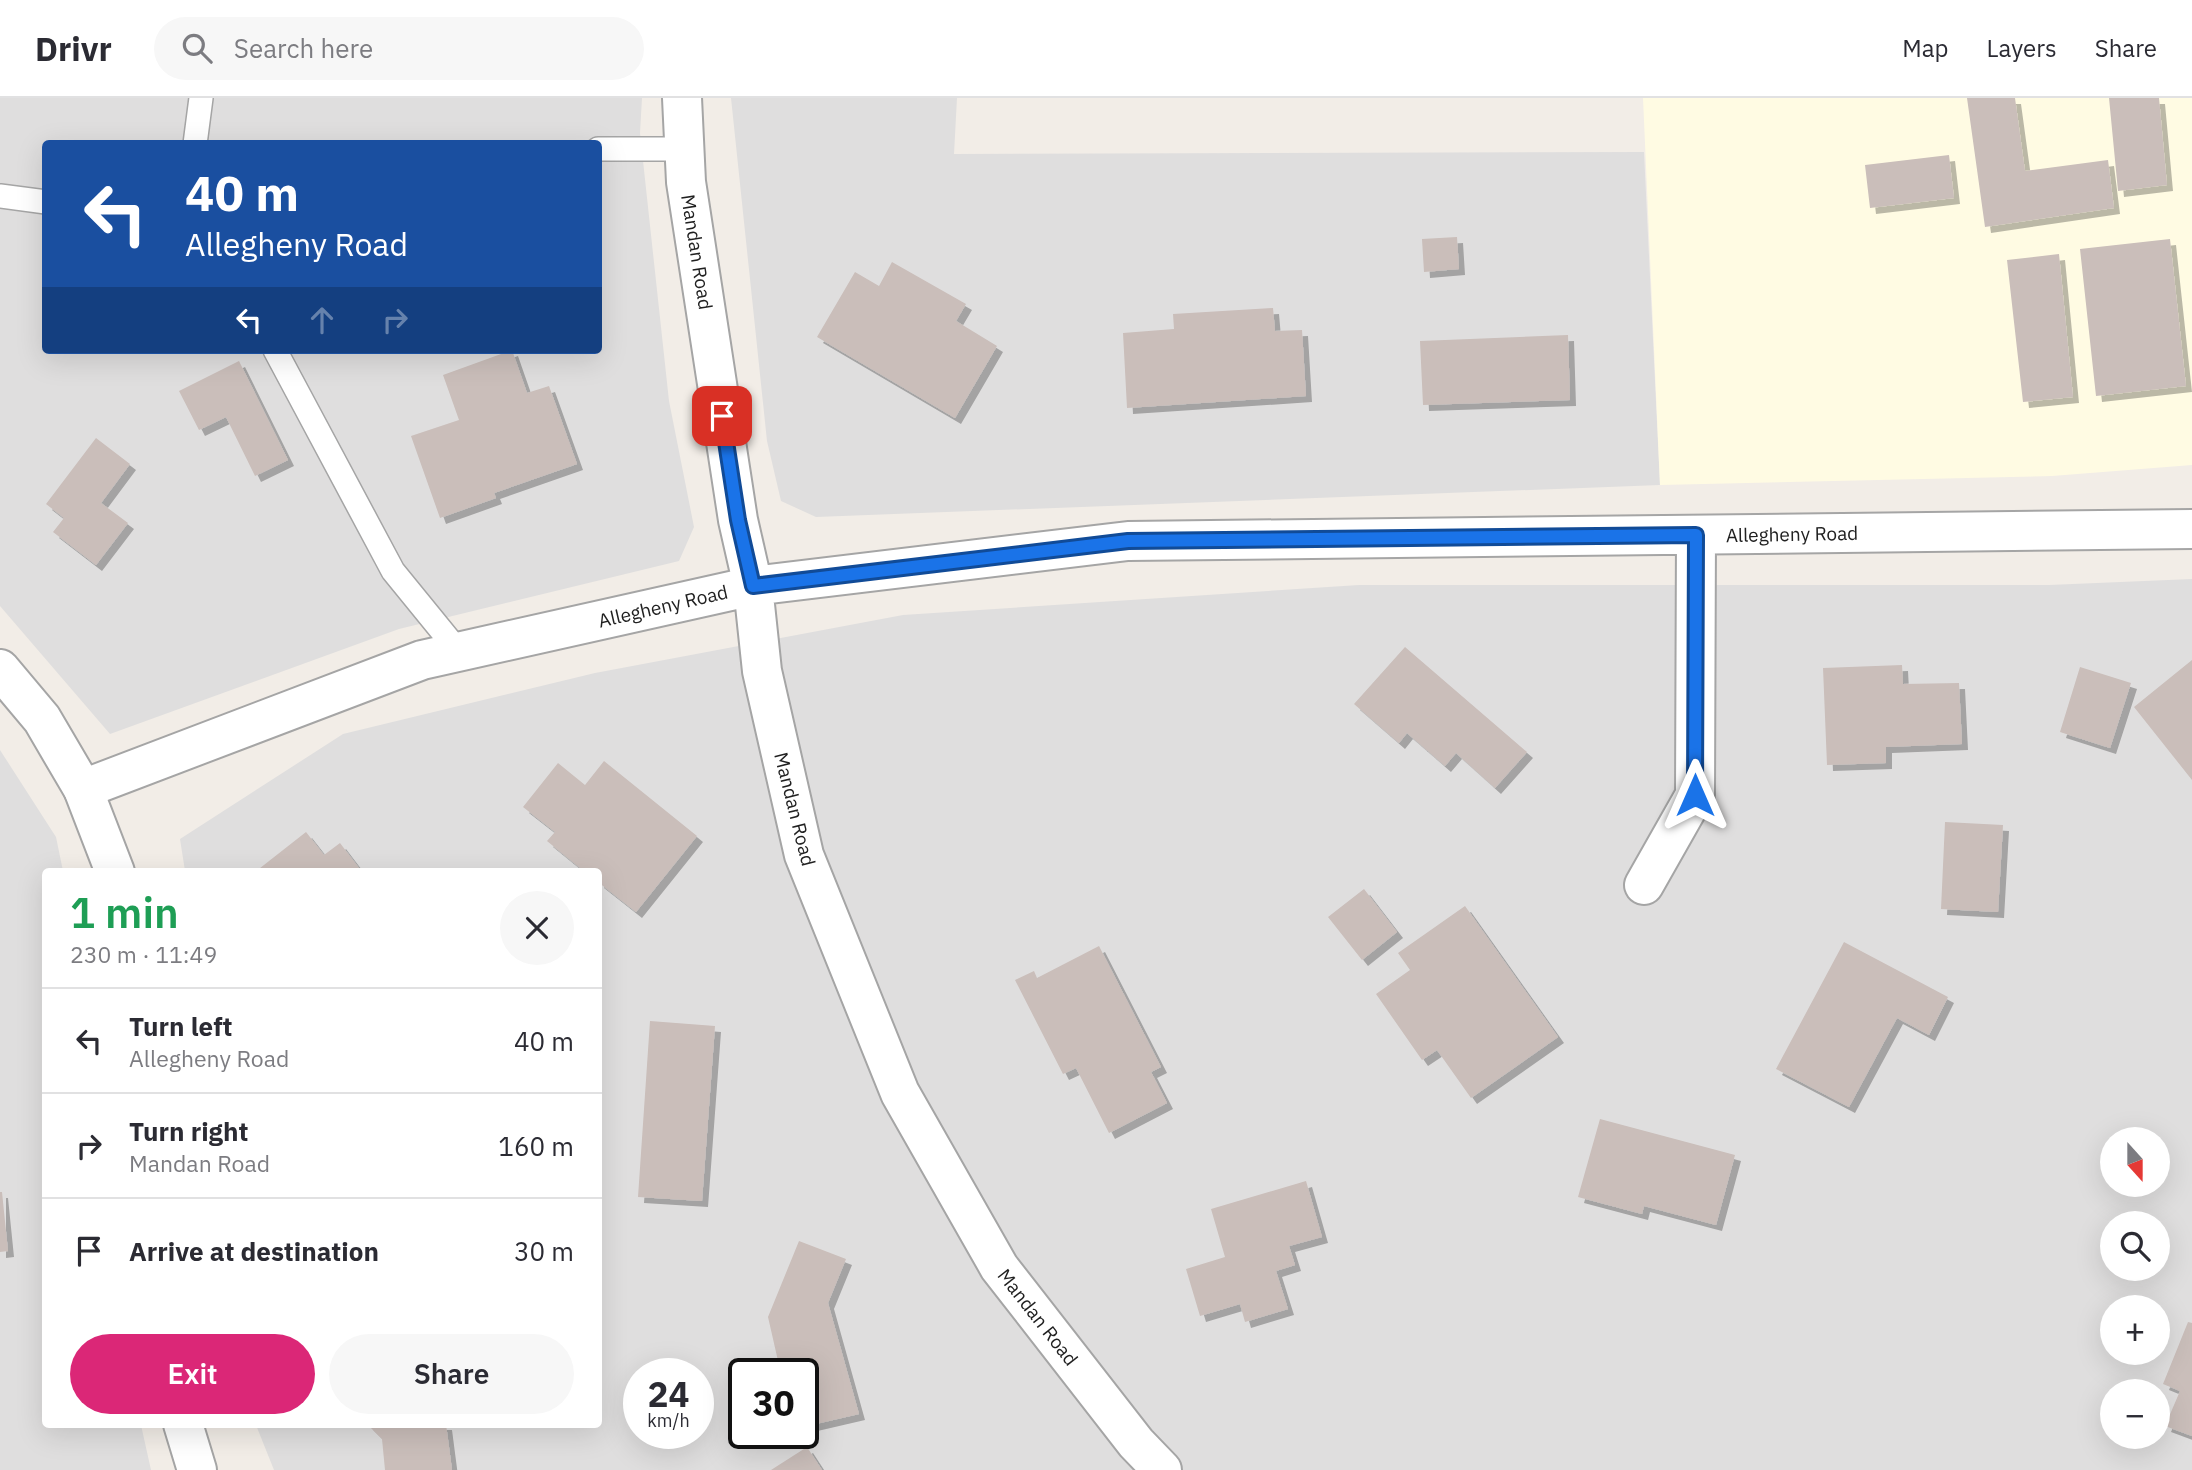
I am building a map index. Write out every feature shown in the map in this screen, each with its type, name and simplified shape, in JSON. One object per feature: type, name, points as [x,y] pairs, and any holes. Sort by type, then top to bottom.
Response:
[{"type":"street","name":"Mandan Road","points":[[682,98],[686,182],[733,493],[753,586],[762,671],[804,855],[900,1093],[999,1267],[1136,1443],[1162,1470]]},
{"type":"street","name":"Allegheny Road","points":[[83,789],[422,660],[753,586],[1128,541],[2192,529]]},
{"type":"street","points":[[1644,885],[1695,795],[1696,535]]},
{"type":"street","points":[[0,669],[42,719],[83,789],[113,868]]},
{"type":"street","points":[[184,1428],[197,1470]]},
{"type":"lane","points":[[196,140],[201,98]]},
{"type":"lane","points":[[602,149],[685,149]]},
{"type":"lane","points":[[0,196],[42,201]]},
{"type":"lane","points":[[277,354],[393,571],[459,652]]},
{"type":"shaded area","points":[[0,98],[642,98],[640,133],[669,401],[694,527],[679,561],[399,629],[110,734],[0,606]]},
{"type":"shaded area","points":[[731,98],[957,98],[954,154],[1644,152],[1660,485],[816,517],[781,501],[767,441]]},
{"type":"shaded area","points":[[1643,98],[2192,98],[2192,465],[2052,476],[1660,485]]},
{"type":"shaded area","points":[[2192,579],[2192,1470],[274,1470],[257,1428],[602,1428],[602,868],[185,868],[180,839],[343,734],[595,673],[903,615],[1359,585],[2049,585]]},
{"type":"shaded area","points":[[0,750],[56,837],[62,868],[42,868],[42,1428],[142,1428],[151,1470],[0,1470]]},
{"type":"building","points":[[1967,98],[2015,98],[2025,171],[2108,160],[2114,208],[1985,227]]},
{"type":"building","points":[[2109,98],[2159,98],[2167,185],[2118,191]]},
{"type":"building","points":[[1949,155],[1954,198],[1870,208],[1865,165]]},
{"type":"building","points":[[1457,237],[1459,269],[1424,272],[1422,239]]},
{"type":"building","points":[[2170,239],[2186,386],[2096,396],[2080,249]]},
{"type":"building","points":[[2059,254],[2073,397],[2023,402],[2007,260]]},
{"type":"building","points":[[892,262],[966,304],[956,321],[997,346],[955,418],[817,337],[855,272],[879,286]]},
{"type":"building","points":[[1273,308],[1275,331],[1302,330],[1306,396],[1127,408],[1123,333],[1174,329],[1173,314]]},
{"type":"building","points":[[1568,335],[1570,400],[1423,405],[1420,341]]},
{"type":"building","points":[[501,354],[513,354],[527,393],[549,386],[577,464],[494,493],[496,498],[440,518],[411,436],[459,420],[443,375]]},
{"type":"building","points":[[239,361],[288,460],[255,476],[226,417],[199,430],[179,391]]},
{"type":"building","points":[[96,438],[130,464],[101,503],[128,523],[96,565],[53,532],[64,518],[46,504]]},
{"type":"building","points":[[1405,647],[1527,752],[1495,788],[1456,753],[1445,766],[1407,733],[1399,743],[1354,704]]},
{"type":"building","points":[[2192,660],[2192,780],[2134,707]]},
{"type":"building","points":[[1902,665],[1903,684],[1959,683],[1962,744],[1886,747],[1886,763],[1827,765],[1823,668]]},
{"type":"building","points":[[2080,667],[2131,683],[2110,748],[2060,732]]},
{"type":"building","points":[[604,761],[697,836],[636,912],[602,885],[602,868],[580,868],[547,841],[555,832],[523,807],[558,763],[585,785]]},
{"type":"building","points":[[1945,822],[2003,825],[1998,912],[1941,909]]},
{"type":"building","points":[[306,832],[324,855],[340,843],[359,868],[260,868]]},
{"type":"building","points":[[1364,889],[1397,932],[1362,960],[1328,917]]},
{"type":"building","points":[[1465,906],[1558,1037],[1471,1098],[1437,1050],[1422,1060],[1376,994],[1410,970],[1398,953]]},
{"type":"building","points":[[1844,942],[1948,997],[1929,1035],[1897,1018],[1849,1107],[1776,1069]]},
{"type":"building","points":[[1099,946],[1161,1067],[1151,1072],[1167,1103],[1109,1133],[1076,1068],[1063,1074],[1015,980],[1034,971],[1037,978]]},
{"type":"building","points":[[650,1021],[715,1026],[702,1201],[638,1197]]},
{"type":"building","points":[[1600,1119],[1735,1155],[1716,1225],[1644,1206],[1642,1214],[1578,1197]]},
{"type":"building","points":[[1306,1181],[1322,1237],[1289,1246],[1295,1265],[1276,1271],[1288,1309],[1245,1322],[1240,1304],[1200,1316],[1186,1269],[1225,1257],[1211,1209]]},
{"type":"building","points":[[0,1192],[8,1251],[0,1252]]},
{"type":"building","points":[[799,1241],[846,1259],[828,1303],[859,1414],[819,1423],[819,1358],[777,1358],[768,1317]]},
{"type":"building","points":[[2188,1322],[2192,1323],[2192,1436],[2170,1428],[2170,1414],[2180,1391],[2170,1387],[2170,1379],[2165,1379]]},
{"type":"building","points":[[371,1428],[447,1428],[452,1470],[385,1470],[382,1439]]},
{"type":"building","points":[[804,1449],[808,1449],[822,1470],[771,1470]]},
{"type":"route","points":[[722,416],[738,520],[753,586],[1128,541],[1696,535],[1695,795]]}]
